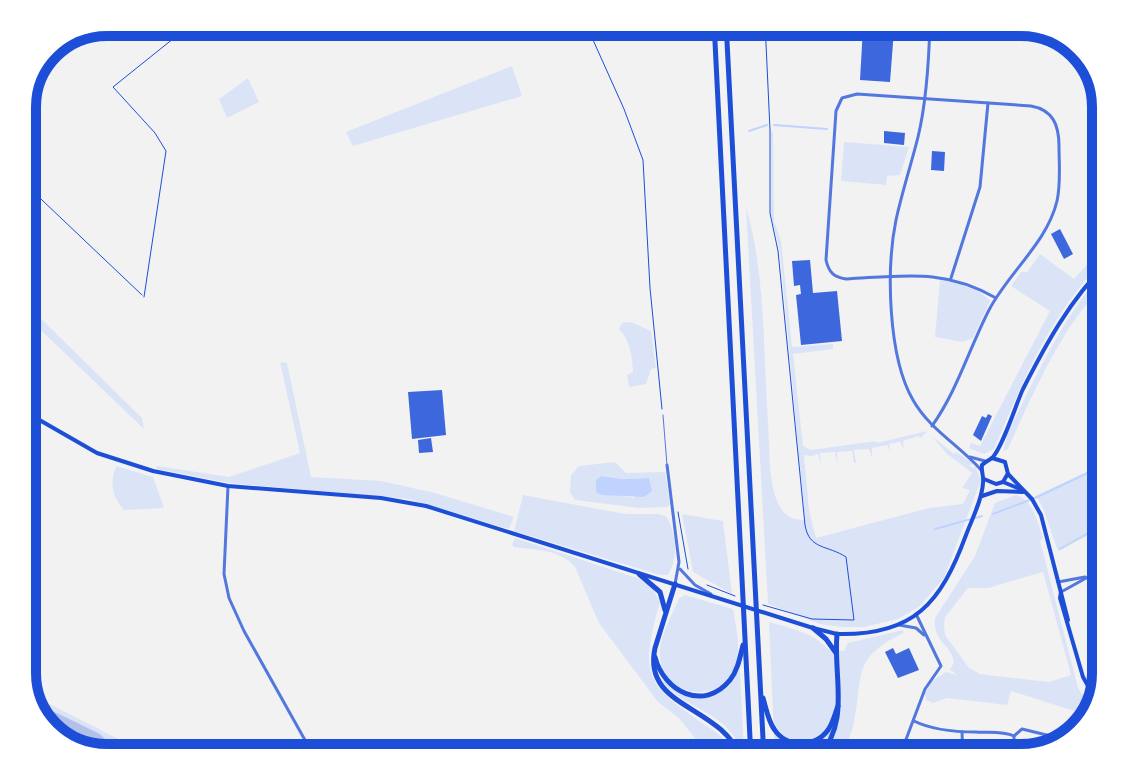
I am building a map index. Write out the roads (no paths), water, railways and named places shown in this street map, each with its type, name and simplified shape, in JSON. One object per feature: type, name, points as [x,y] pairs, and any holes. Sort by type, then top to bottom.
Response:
[{"type":"highway","points":[[715,36],[750,744]]},
{"type":"highway","points":[[727,36],[763,744]]},
{"type":"highway","points":[[639,574],[660,592],[665,611]]},
{"type":"highway","points":[[675,584],[655,648],[655,675],[665,691],[724,729],[733,744]]},
{"type":"highway","points":[[813,628],[836,653]]},
{"type":"highway","points":[[827,744],[836,729],[837,634]]},
{"type":"highway","points":[[655,648],[657,665],[670,686],[686,694],[702,695],[721,688],[732,678],[745,636]]},
{"type":"highway","points":[[761,690],[774,729],[785,740],[794,743],[808,743],[822,737],[831,725],[838,706]]},
{"type":"main road","points":[[992,458],[1053,333],[1092,280]]},
{"type":"main road","points":[[36,418],[116,461],[153,471],[228,486],[381,498],[415,504],[837,634],[865,633],[897,625],[916,614],[941,590],[952,572],[976,507],[992,484],[1003,482],[1025,492]]},
{"type":"main road","points":[[1001,442],[1001,459],[1007,466],[1008,474],[1037,507],[1083,677],[1090,690]]},
{"type":"main road","points":[[981,498],[984,479],[981,470],[985,461],[1001,459]]},
{"type":"main road","points":[[1003,482],[1008,474]]},
{"type":"main road","points":[[984,479],[992,484]]},
{"type":"main road","points":[[981,498],[1008,490],[1025,492]]},
{"type":"street","points":[[929,36],[925,99],[895,224],[892,277],[894,333],[898,364],[913,400],[932,426],[981,470]]},
{"type":"street","points":[[932,426],[949,400],[996,298],[1042,235],[1051,217],[1059,186],[1059,129],[1047,111],[1031,106],[848,95],[838,104],[836,111],[826,260],[829,270],[833,275],[846,279],[951,278],[996,298]]},
{"type":"street","points":[[951,278],[980,187],[988,103]]},
{"type":"street","points":[[967,455],[985,461]]},
{"type":"street","points":[[667,465],[680,569],[675,584]]},
{"type":"street","points":[[228,486],[224,574],[229,598],[307,744]]},
{"type":"street","points":[[680,569],[695,585],[712,595]]},
{"type":"street","points":[[1061,592],[1092,574]]},
{"type":"street","points":[[1058,582],[1089,576]]},
{"type":"street","points":[[905,744],[925,689],[941,666],[916,614]]},
{"type":"street","points":[[897,625],[916,628],[927,638]]},
{"type":"street","points":[[914,721],[925,726],[962,732],[1007,733],[1014,736]]},
{"type":"street","points":[[1014,744],[1014,736],[1022,729],[1053,737]]},
{"type":"street","points":[[962,732],[962,744]]},
{"type":"lane","points":[[663,415],[667,465]]},
{"type":"water","points":[[601,476],[649,478],[652,491],[644,497],[602,495],[596,492],[596,480]]},
{"type":"waterway","points":[[749,131],[767,125]]},
{"type":"waterway","points":[[774,125],[827,129]]},
{"type":"waterway","points":[[993,514],[1092,471]]},
{"type":"waterway","points":[[935,529],[982,516]]},
{"type":"waterway","points":[[1060,549],[1092,531]]}]
